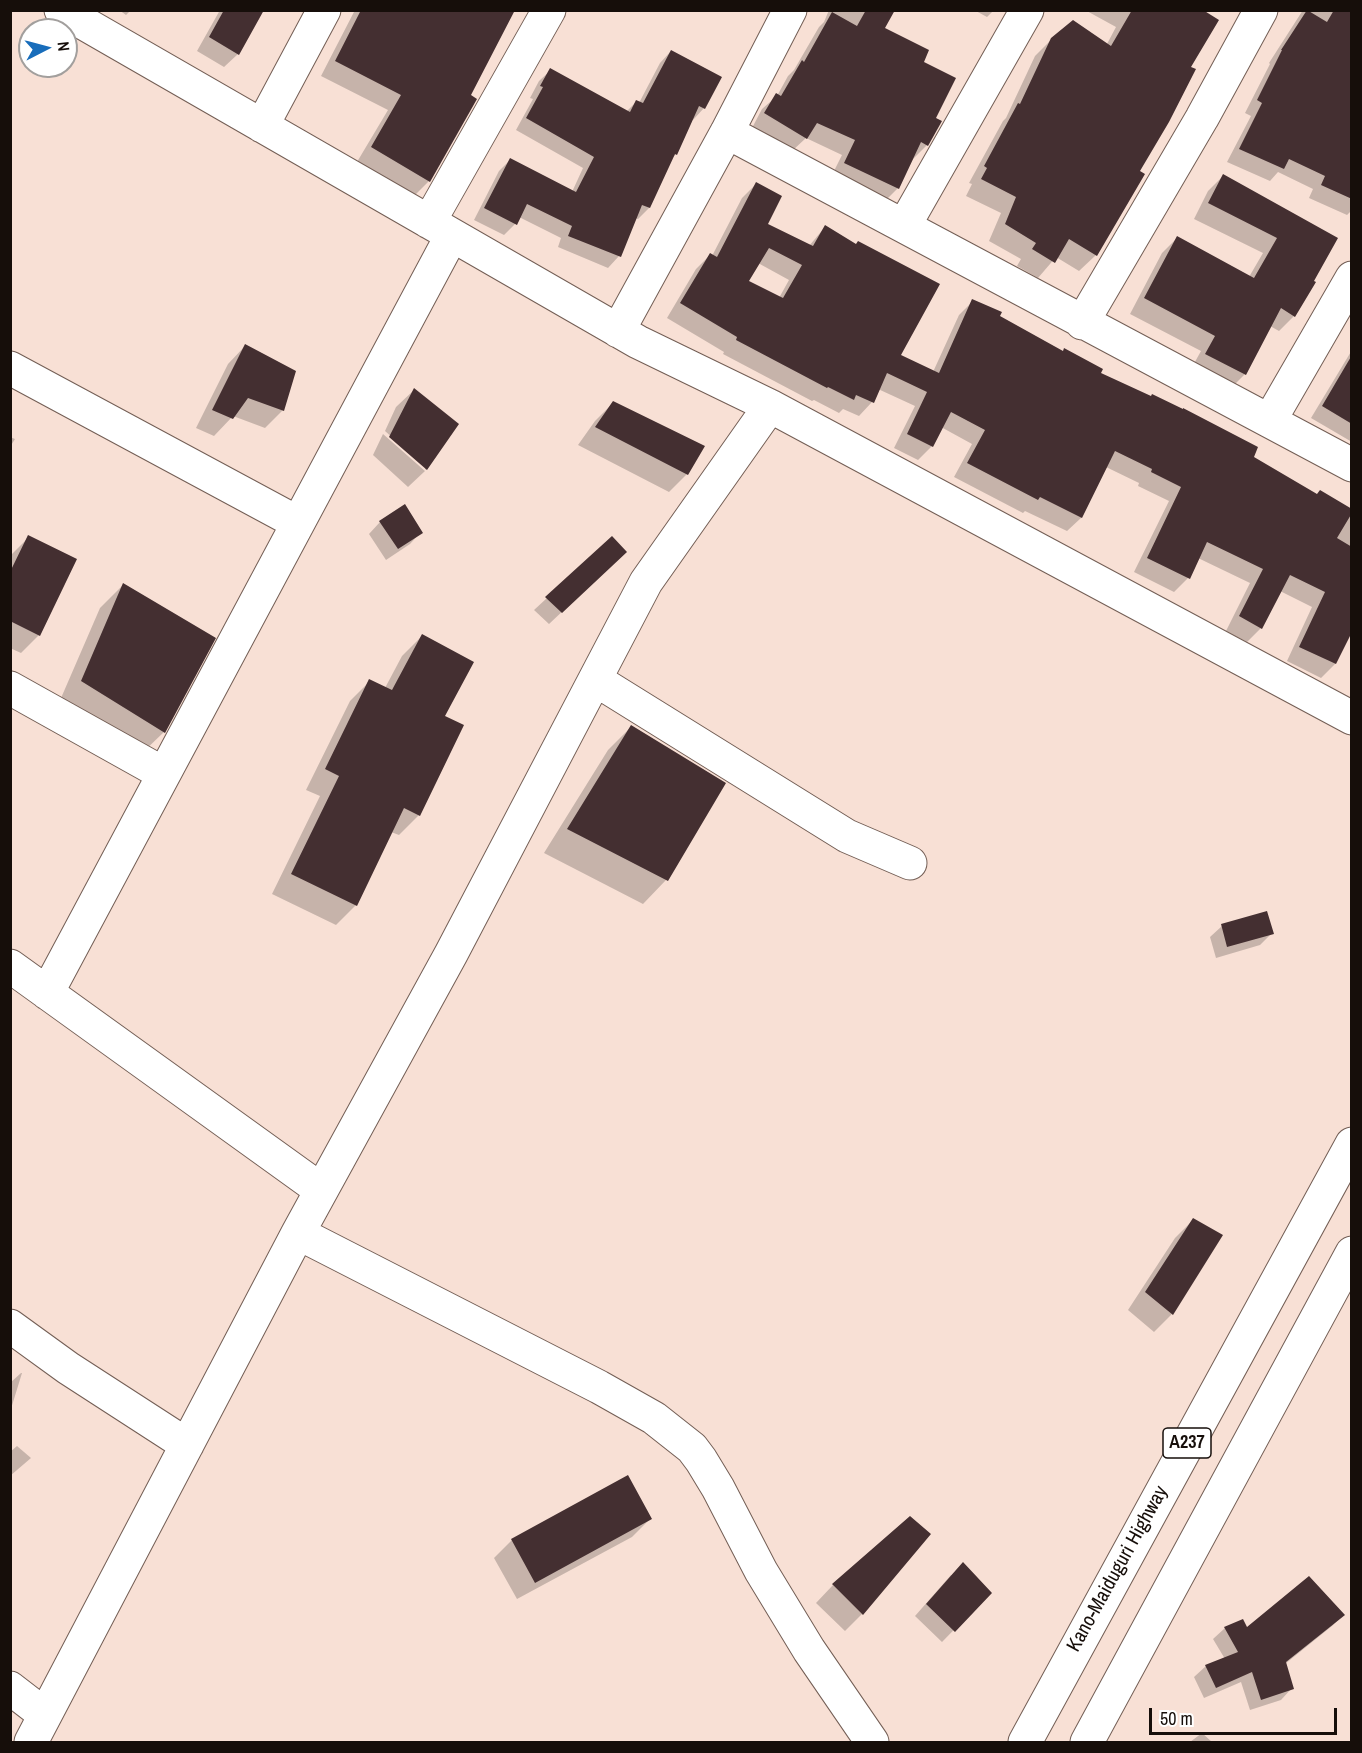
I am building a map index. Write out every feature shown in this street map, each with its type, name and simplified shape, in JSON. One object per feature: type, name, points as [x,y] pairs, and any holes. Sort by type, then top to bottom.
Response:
[{"type":"main road","points":[[61,10],[638,342],[770,406],[1352,718]]},
{"type":"main road","points":[[262,126],[324,10]]},
{"type":"main road","points":[[47,993],[298,523],[549,10]]},
{"type":"main road","points":[[618,331],[727,132],[789,10]]},
{"type":"main road","points":[[904,226],[1027,10]]},
{"type":"main road","points":[[1082,323],[1202,118],[1261,10]]},
{"type":"main road","points":[[727,132],[1352,465]]},
{"type":"main road","points":[[1270,420],[1352,278]]},
{"type":"main road","points":[[10,368],[298,523]]},
{"type":"main road","points":[[10,1688],[38,1729],[298,1233],[451,954],[646,582],[770,406]]},
{"type":"main road","points":[[596,680],[847,836],[910,863]]},
{"type":"main road","points":[[10,688],[164,774]]},
{"type":"main road","points":[[10,966],[321,1190]]},
{"type":"main road","name":"Kano-Maiduguri Highway","points":[[1025,1743],[1352,1144]]},
{"type":"main road","points":[[298,1233],[599,1387],[654,1418],[692,1448],[707,1469],[761,1571],[809,1650],[872,1743]]},
{"type":"main road","name":"A237","points":[[1087,1743],[1352,1252]]},
{"type":"main road","points":[[10,1326],[68,1368],[187,1445]]},
{"type":"building","points":[[224,10],[264,10],[239,55],[209,37]]},
{"type":"building","points":[[361,10],[515,10],[471,95],[477,99],[430,182],[371,147],[401,95],[335,61]]},
{"type":"building","points":[[866,10],[895,10],[885,28],[929,50],[924,62],[956,78],[936,118],[942,121],[928,146],[921,142],[899,189],[844,163],[855,140],[817,123],[807,139],[764,113],[776,93],[781,96],[802,60],[804,62],[832,12],[857,26]]},
{"type":"building","points":[[1132,10],[1203,10],[1219,20],[1191,67],[1196,69],[1169,122],[1140,171],[1145,174],[1097,256],[1069,239],[1055,263],[1032,249],[1036,243],[1005,224],[1016,197],[981,179],[987,168],[984,166],[1018,103],[1020,104],[1051,38],[1073,20],[1111,46]]},
{"type":"building","points":[[1307,10],[1327,22],[1334,10],[1352,10],[1352,199],[1321,185],[1325,176],[1289,159],[1284,169],[1239,149],[1262,103],[1257,100],[1281,50]]},
{"type":"building","points":[[671,50],[722,77],[705,109],[699,106],[650,208],[642,205],[621,257],[568,236],[572,226],[527,204],[517,225],[484,208],[510,158],[576,192],[594,157],[526,118],[543,87],[540,86],[550,68],[630,112],[636,100],[643,103]]},
{"type":"building","points":[[1223,174],[1338,238],[1295,317],[1281,308],[1246,375],[1205,354],[1215,336],[1144,298],[1177,236],[1254,278],[1277,238],[1208,203]]},
{"type":"building","points":[[756,182],[782,196],[768,224],[813,246],[825,225],[856,244],[858,241],[940,284],[901,355],[939,373],[972,299],[1002,312],[1000,316],[1063,351],[1064,348],[1103,369],[1101,373],[1183,408],[1258,447],[1254,457],[1317,494],[1320,490],[1352,509],[1352,513],[1337,538],[1352,547],[1352,632],[1336,664],[1299,647],[1325,592],[1290,575],[1262,629],[1239,616],[1263,569],[1207,542],[1190,579],[1147,558],[1181,487],[1151,472],[1152,469],[1115,451],[1082,518],[1040,497],[1038,500],[967,463],[985,430],[951,412],[933,447],[907,434],[927,392],[887,373],[874,403],[856,395],[854,400],[736,340],[737,337],[680,303],[710,253],[717,257]],"holes":[[[769,248],[802,265],[783,298],[749,281]]]},
{"type":"building","points":[[245,344],[296,371],[284,411],[248,398],[233,419],[212,410]]},
{"type":"building","points":[[1352,355],[1352,424],[1322,406]]},
{"type":"building","points":[[414,388],[459,424],[427,470],[389,437]]},
{"type":"building","points":[[613,401],[705,446],[688,475],[595,427]]},
{"type":"building","points":[[405,504],[423,533],[398,549],[379,521]]},
{"type":"building","points":[[28,535],[77,559],[40,636],[10,621],[10,572]]},
{"type":"building","points":[[612,536],[627,552],[562,613],[545,597]]},
{"type":"building","points":[[123,583],[216,638],[165,733],[81,681]]},
{"type":"building","points":[[422,634],[474,662],[445,716],[464,725],[420,816],[404,808],[357,906],[291,874],[339,776],[325,769],[369,679],[392,690]]},
{"type":"building","points":[[631,725],[726,783],[668,881],[567,829]]},
{"type":"building","points":[[1267,911],[1274,934],[1227,947],[1221,924]]},
{"type":"building","points":[[1193,1218],[1223,1235],[1173,1315],[1145,1292]]},
{"type":"building","points":[[628,1475],[652,1519],[535,1583],[511,1539]]},
{"type":"building","points":[[910,1516],[931,1534],[863,1615],[832,1584]]},
{"type":"building","points":[[963,1562],[992,1593],[955,1632],[926,1604]]},
{"type":"building","points":[[1309,1576],[1345,1615],[1286,1662],[1294,1689],[1261,1700],[1252,1672],[1216,1688],[1205,1665],[1238,1652],[1224,1627],[1243,1619],[1247,1627]]}]
